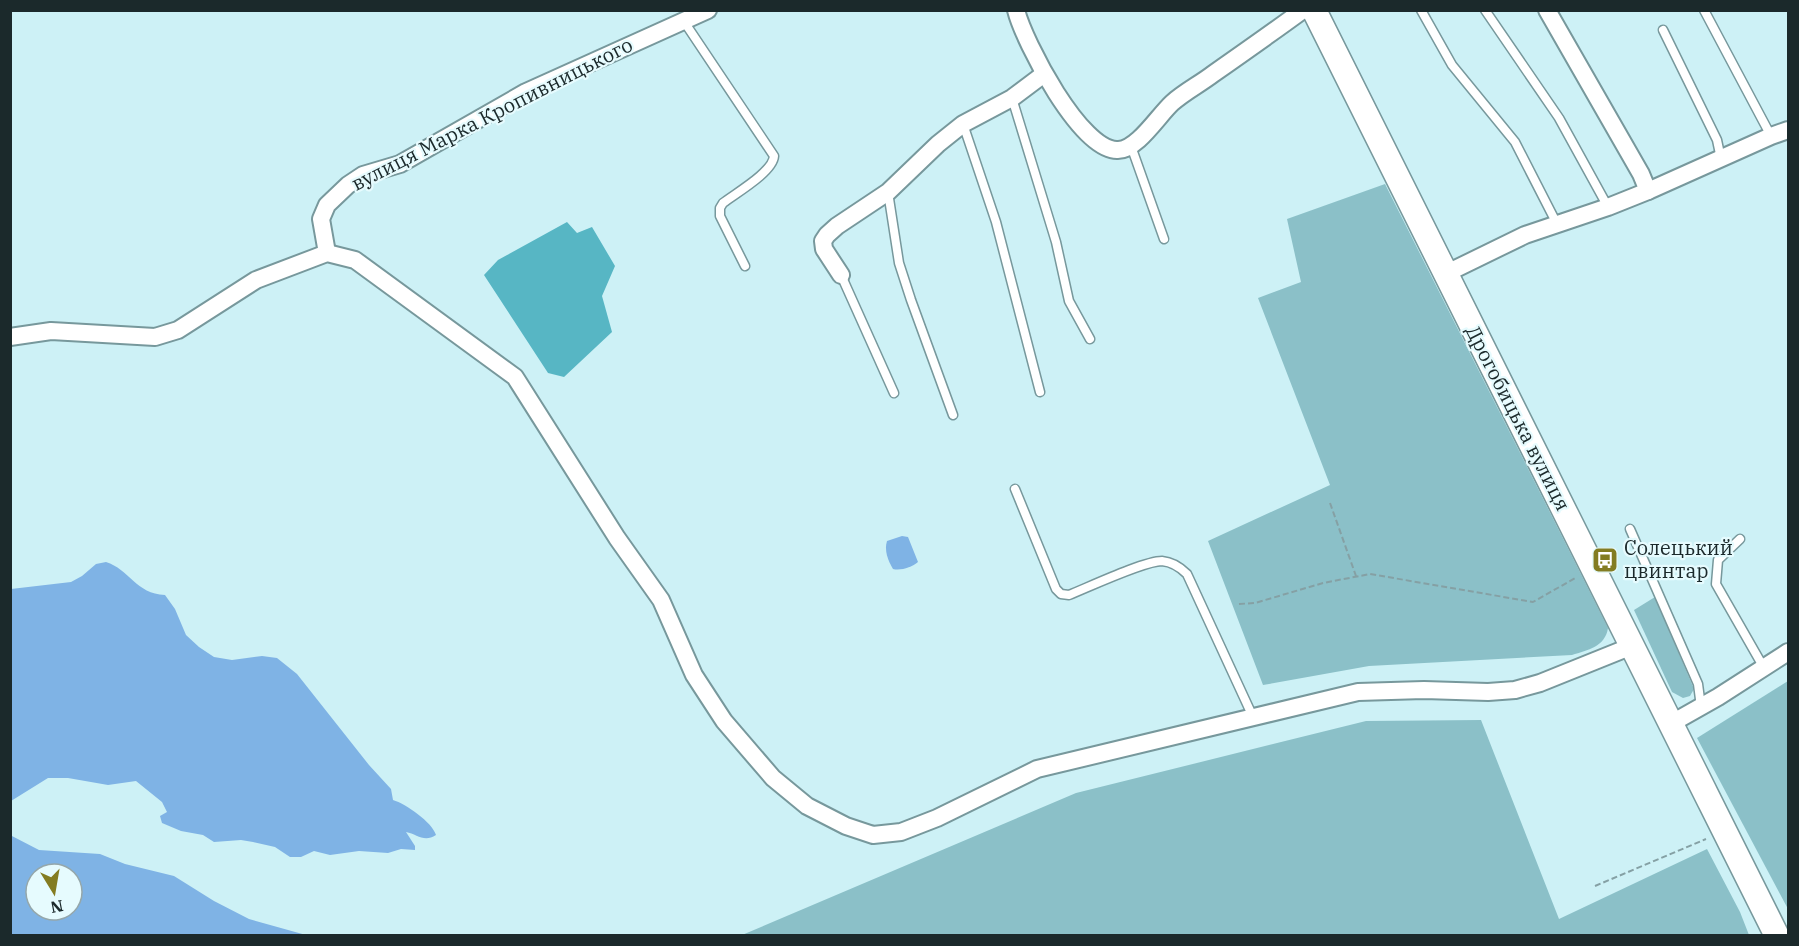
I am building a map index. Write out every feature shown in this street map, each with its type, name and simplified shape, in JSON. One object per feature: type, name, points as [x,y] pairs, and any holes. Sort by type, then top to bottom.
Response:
[{"type":"street","name":"вулиця Марка Кропивницького","points":[[327,253],[321,219],[327,205],[348,185],[363,175],[400,164],[526,92],[708,10]]},
{"type":"street","points":[[1016,10],[1024,33],[1044,74],[1076,120],[1095,141],[1109,149],[1119,150],[1131,146],[1172,103],[1303,10]]},
{"type":"street","name":"Дрогобицька вулиця","points":[[1314,10],[1777,936]]},
{"type":"street","points":[[1547,10],[1641,174],[1648,191]]},
{"type":"street","points":[[841,276],[824,249],[827,235],[888,192],[938,144],[963,124],[1012,98],[1044,74]]},
{"type":"street","points":[[1445,274],[1525,235],[1608,207],[1788,130]]},
{"type":"street","points":[[10,337],[51,331],[155,337],[178,330],[256,280],[327,253],[355,260],[515,377],[617,538],[661,600],[694,675],[724,721],[773,778],[807,806],[846,826],[873,835],[902,832],[937,818],[1037,769],[1358,692],[1515,690],[1540,683],[1632,646]]},
{"type":"street","points":[[1671,723],[1701,707],[1788,652]]},
{"type":"lane","points":[[1421,10],[1452,65],[1515,142],[1557,224]]},
{"type":"lane","points":[[1485,10],[1558,118],[1608,207]]},
{"type":"lane","points":[[1704,10],[1771,136]]},
{"type":"lane","points":[[683,20],[774,156],[769,169],[723,203],[720,208],[720,216],[745,266]]},
{"type":"lane","points":[[1664,30],[1717,140],[1721,159]]},
{"type":"lane","points":[[1012,98],[1056,242],[1069,302],[1090,339]]},
{"type":"lane","points":[[963,124],[996,222],[1040,392]]},
{"type":"lane","points":[[1131,146],[1164,239]]},
{"type":"lane","points":[[888,192],[899,263],[952,415]]},
{"type":"lane","points":[[841,276],[894,393]]},
{"type":"lane","points":[[1015,489],[1056,589],[1061,594],[1069,595],[1153,562],[1170,562],[1187,574],[1254,717]]},
{"type":"lane","points":[[1630,528],[1698,684],[1701,707]]},
{"type":"lane","points":[[1740,539],[1718,560],[1716,584],[1764,668]]},
{"type":"path","points":[[1330,503],[1356,576]]},
{"type":"path","points":[[1239,604],[1255,603],[1323,583],[1370,574],[1533,602],[1570,581]]},
{"type":"path","points":[[1595,886],[1724,828]]},
{"type":"shaded area","points":[[1385,184],[1608,628],[1600,644],[1572,655],[1369,666],[1263,685],[1208,541],[1330,485],[1258,298],[1301,282],[1287,219]]},
{"type":"shaded area","points":[[567,222],[577,233],[592,227],[615,266],[602,296],[612,332],[564,377],[548,373],[484,275],[498,260]]},
{"type":"shaded area","points":[[902,536],[908,537],[918,562],[906,568],[893,569],[887,555],[887,541]]},
{"type":"shaded area","points":[[106,562],[114,565],[147,590],[165,595],[175,609],[186,635],[214,657],[232,660],[262,656],[277,658],[297,674],[369,765],[391,789],[393,800],[418,814],[436,835],[424,838],[406,832],[415,850],[401,849],[388,853],[359,851],[330,855],[314,851],[301,857],[290,857],[275,847],[241,840],[214,842],[203,835],[181,831],[162,823],[160,816],[167,812],[162,802],[136,781],[108,785],[68,778],[48,778],[11,801],[11,589],[71,582],[96,564]]},
{"type":"shaded area","points":[[1655,597],[1694,689],[1690,696],[1683,698],[1672,692],[1634,610]]},
{"type":"shaded area","points":[[1788,681],[1788,909],[1697,738]]},
{"type":"shaded area","points":[[1481,720],[1559,919],[1707,849],[1740,912],[1749,935],[742,935],[1076,793],[1366,721]]},
{"type":"shaded area","points":[[10,835],[39,850],[100,854],[125,864],[174,876],[249,919],[306,935],[11,935]]},
{"type":"place","name":"Солецький цвинтар","points":[[1605,560]]}]
